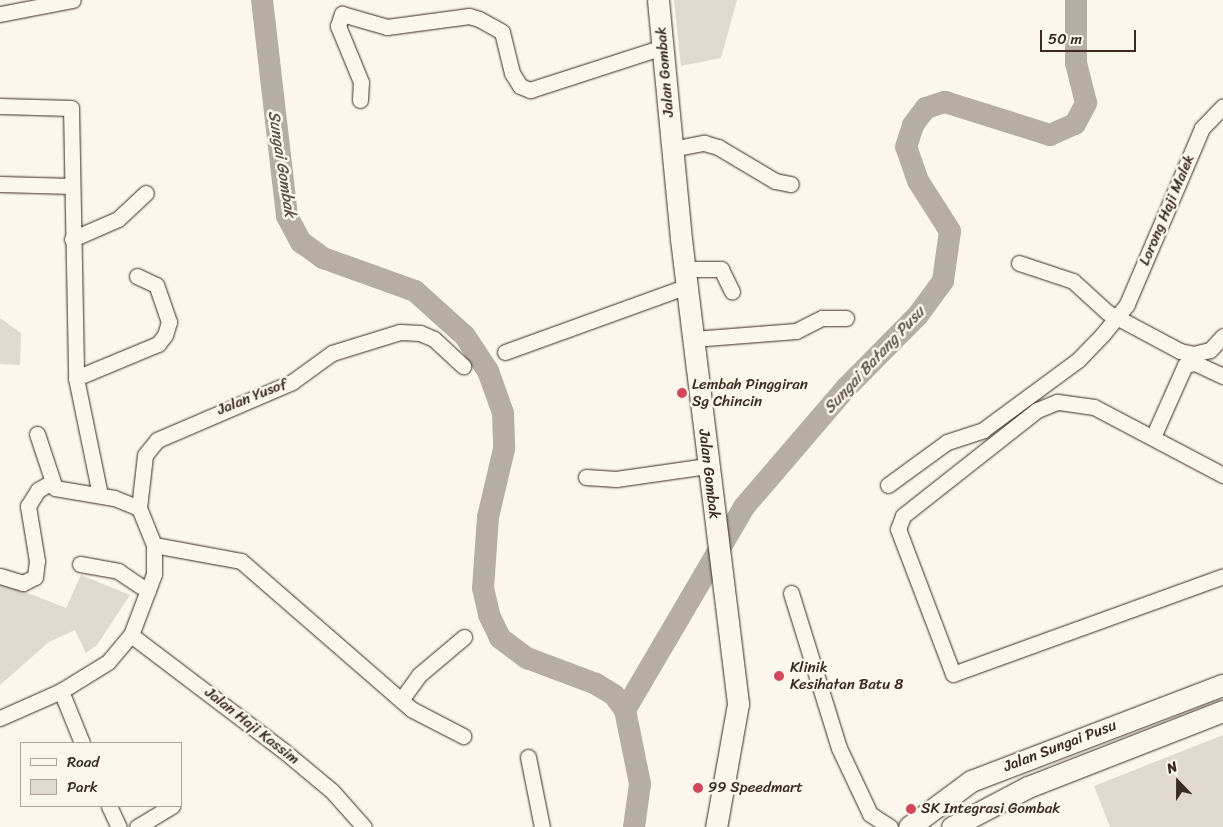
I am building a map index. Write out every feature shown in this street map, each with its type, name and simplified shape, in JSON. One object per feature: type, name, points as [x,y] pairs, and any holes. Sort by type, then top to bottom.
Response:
[{"type":"main road","name":"Jalan Gombak","points":[[658,0],[686,278],[738,704],[716,827]]},
{"type":"main road","name":"Jalan Sungai Pusu","points":[[909,827],[971,781],[1223,685]]},
{"type":"main road","name":"Jalan Sungai Pusu","points":[[952,827],[1028,787],[1223,712]]},
{"type":"street","points":[[0,14],[74,0]]},
{"type":"street","points":[[360,100],[361,82],[338,26],[342,14],[387,27],[469,16],[479,19],[502,32],[512,73],[520,86],[530,90],[663,47]]},
{"type":"street","points":[[0,106],[71,108],[76,378],[100,495]]},
{"type":"street","name":"Lorong Haji Malek","points":[[888,485],[948,442],[983,430],[1078,360],[1127,304],[1202,128],[1223,106]]},
{"type":"street","points":[[672,149],[704,143],[718,147],[775,181],[791,184]]},
{"type":"street","points":[[0,184],[72,186]]},
{"type":"street","points":[[72,239],[118,219],[146,193]]},
{"type":"street","points":[[1019,263],[1073,281],[1116,317],[1193,354],[1210,350],[1223,336]]},
{"type":"street","points":[[505,352],[686,278],[721,269],[732,292]]},
{"type":"street","points":[[76,378],[158,344],[165,335],[169,322],[156,285],[137,276]]},
{"type":"street","points":[[693,339],[796,331],[822,318],[846,318]]},
{"type":"street","name":"Jalan Yusof","points":[[0,718],[61,691],[108,662],[131,635],[154,574],[154,545],[139,508],[145,455],[157,440],[292,382],[332,353],[400,332],[420,333],[434,339],[463,366]]},
{"type":"street","points":[[1154,437],[1185,365],[1195,363],[1223,376]]},
{"type":"street","points":[[1223,475],[1094,406],[1057,402],[1037,410],[903,516],[898,529],[953,674],[1223,576]]},
{"type":"street","points":[[37,434],[50,483]]},
{"type":"street","points":[[586,477],[616,479],[708,466]]},
{"type":"street","points":[[50,483],[72,493],[100,495],[139,508]]},
{"type":"street","points":[[0,576],[22,583],[35,577],[37,561],[28,506],[38,490],[50,483]]},
{"type":"street","points":[[154,545],[241,560],[401,700],[431,723],[463,736]]},
{"type":"street","points":[[80,564],[118,571],[148,591]]},
{"type":"street","points":[[791,592],[839,748],[870,814],[890,827]]},
{"type":"street","name":"Jalan Haji Kassim","points":[[131,635],[284,750],[332,790],[364,827]]},
{"type":"street","points":[[401,700],[419,675],[464,637]]},
{"type":"street","points":[[61,691],[82,742]]},
{"type":"street","points":[[528,757],[542,827]]},
{"type":"street","points":[[109,807],[119,827]]},
{"type":"street","points":[[137,827],[170,807]]},
{"type":"green space","points":[[674,0],[737,0],[721,58],[681,66]]},
{"type":"green space","points":[[0,318],[21,333],[20,365],[0,364]]},
{"type":"green space","points":[[81,575],[130,595],[97,645],[86,653],[75,630],[49,642],[0,685],[0,582],[66,608]]},
{"type":"green space","points":[[1223,735],[1223,827],[1110,827],[1094,786]]},
{"type":"waterway","name":"Sungai Gombak","points":[[262,0],[287,216],[301,242],[323,258],[415,291],[465,336],[488,371],[503,413],[504,449],[488,517],[483,588],[489,615],[500,638],[527,658],[596,684],[614,695],[625,710],[640,784],[634,827]]},
{"type":"waterway","name":"Sungai Batang Pusu","points":[[625,710],[744,507],[846,388],[918,315],[943,281],[950,231],[918,181],[906,147],[913,125],[926,108],[945,102],[1050,135],[1075,124],[1086,103],[1076,63],[1076,0]]},
{"type":"place","name":"Lembah Pinggiran Sg Chincin","points":[[682,393]]},
{"type":"place","name":"Klinik Kesihatan Batu 8","points":[[779,676]]},
{"type":"place","name":"99 Speedmart","points":[[698,788]]},
{"type":"place","name":"SK Integrasi Gombak","points":[[911,809]]}]
